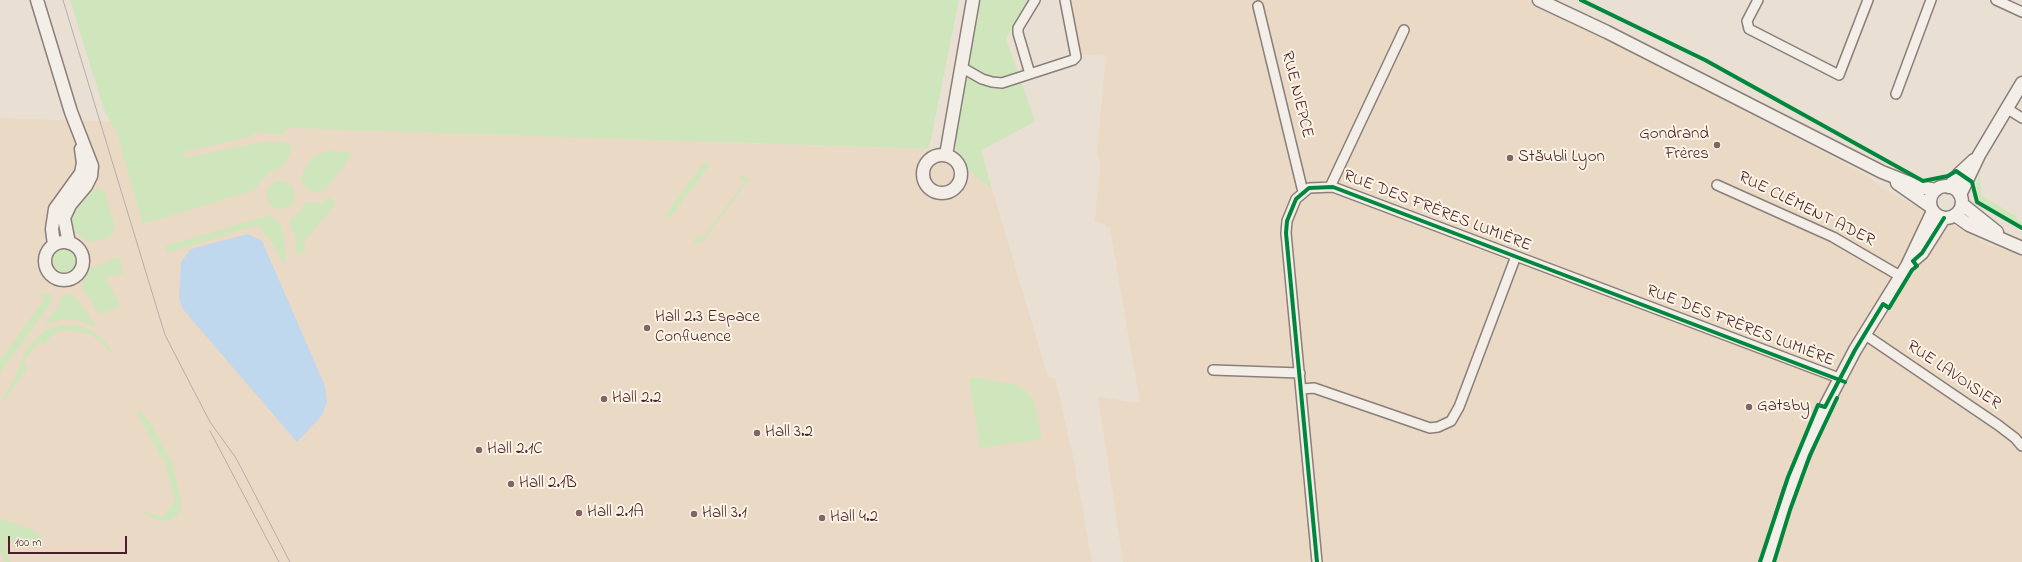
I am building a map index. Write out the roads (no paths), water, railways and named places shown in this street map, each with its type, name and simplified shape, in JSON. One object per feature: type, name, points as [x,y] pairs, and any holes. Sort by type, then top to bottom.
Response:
[{"type":"street","points":[[37,0],[79,132],[92,166],[91,176],[86,186],[70,205],[64,218],[69,242],[80,250],[84,262],[79,274],[75,278],[64,281],[50,275],[45,265],[46,253],[54,244],[69,242]]},
{"type":"street","points":[[946,155],[974,0]]},
{"type":"street","points":[[1030,74],[1018,33],[1018,28],[1035,0]]},
{"type":"street","points":[[961,67],[982,79],[992,82],[1002,82],[1073,60],[1076,57],[1065,0]]},
{"type":"street","points":[[1539,0],[1607,32],[1882,172],[1920,187],[1936,190],[1949,187],[1960,173],[1979,155]]},
{"type":"street","points":[[1758,0],[1747,21],[1749,29],[1839,75],[1868,0]]},
{"type":"street","points":[[1896,94],[1931,0]]},
{"type":"street","points":[[1996,0],[2022,12]]},
{"type":"street","name":"RUE NIEPCE","points":[[1258,6],[1303,192]]},
{"type":"street","points":[[1330,187],[1404,30]]},
{"type":"street","points":[[1904,271],[1922,253],[1961,200],[1979,155],[2022,83]]},
{"type":"street","points":[[2006,108],[2022,118]]},
{"type":"street","points":[[54,244],[52,229],[55,209],[81,173],[83,163],[79,132]]},
{"type":"street","points":[[1882,172],[1932,209],[2018,246]]},
{"type":"street","name":"RUE CLÉMENT ADER","points":[[1717,185],[1833,237],[1904,271]]},
{"type":"street","name":"RUE DES FRÈRES LUMIÈRE","points":[[1303,192],[1309,188],[1330,187],[1839,378]]},
{"type":"street","points":[[1949,187],[1961,200],[2018,246]]},
{"type":"street","points":[[1767,562],[1796,472],[1813,433],[1839,378],[1864,334],[1904,271],[1932,209],[1931,197],[1936,190]]},
{"type":"street","points":[[1303,192],[1296,199],[1291,210],[1286,233],[1302,389],[1317,562]]},
{"type":"street","points":[[1302,389],[1314,388],[1430,428],[1438,427],[1451,421],[1459,407],[1516,256]]},
{"type":"street","name":"RUE LAVOISIER","points":[[1864,334],[1998,425],[2015,438],[2022,446]]},
{"type":"street","points":[[1213,370],[1300,373]]},
{"type":"water","points":[[248,234],[262,241],[325,386],[327,402],[322,415],[297,442],[182,308],[179,297],[181,262],[191,249]]},
{"type":"tram line","points":[[63,0],[165,335],[210,422],[236,458],[290,562]]},
{"type":"tram line","points":[[210,431],[279,562]]},
{"type":"place","name":"Gondrand Frères","points":[[1717,145]]},
{"type":"place","name":"Stäubli Lyon","points":[[1510,158]]},
{"type":"place","name":"Hall 2.3 Espace Confluence","points":[[647,328]]},
{"type":"place","name":"Hall 2.2","points":[[604,399]]},
{"type":"place","name":"Gatsby","points":[[1749,407]]},
{"type":"place","name":"Hall 3.2","points":[[757,433]]},
{"type":"place","name":"Hall 2.1C","points":[[479,450]]},
{"type":"place","name":"Hall 2.1B","points":[[511,484]]},
{"type":"place","name":"Hall 2.1A","points":[[579,513]]},
{"type":"place","name":"Hall 3.1","points":[[694,514]]},
{"type":"place","name":"Hall 4.2","points":[[822,518]]}]
